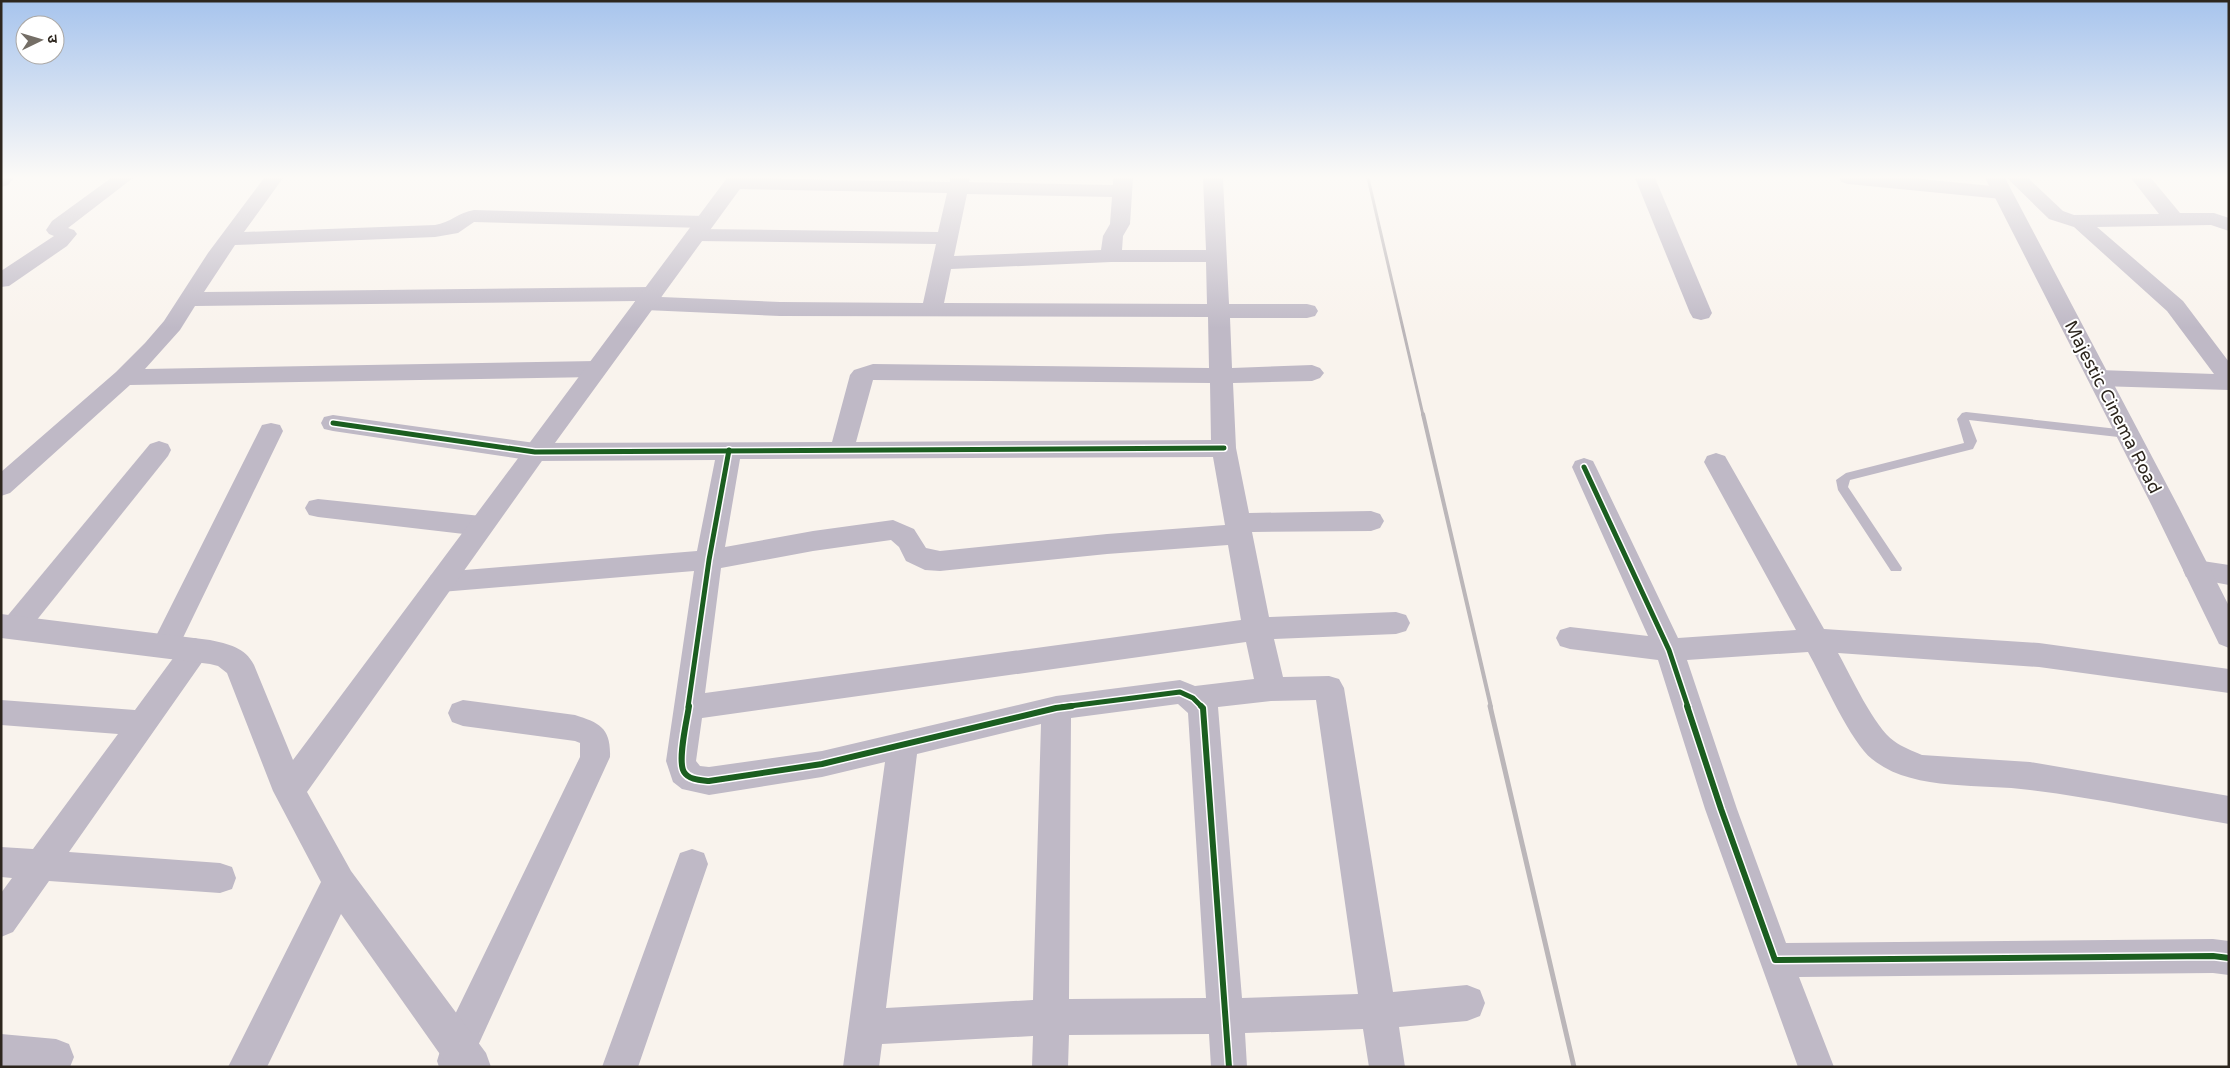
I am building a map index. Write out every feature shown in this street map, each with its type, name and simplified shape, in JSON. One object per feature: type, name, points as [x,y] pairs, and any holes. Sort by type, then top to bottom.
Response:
[{"type":"street","points":[[1,281],[65,238],[67,234],[56,230],[57,228]]},
{"type":"street","points":[[1,487],[124,377],[172,325],[236,228]]},
{"type":"street","points":[[228,239],[435,232],[453,228]]},
{"type":"street","points":[[680,228],[947,238]]},
{"type":"street","points":[[932,310],[949,228]]},
{"type":"street","points":[[1111,256],[1113,236],[1118,228]]},
{"type":"street","points":[[1215,228],[1224,448],[1257,629],[1271,689]]},
{"type":"street","points":[[1666,228],[1701,313]]},
{"type":"street","name":"Majestic Cinema Road","points":[[2026,228],[2229,636]]},
{"type":"street","points":[[2087,228],[2175,306],[2229,378]]},
{"type":"street","points":[[289,791],[535,452],[700,229]]},
{"type":"street","points":[[942,263],[1111,256],[1217,256]]},
{"type":"street","points":[[189,299],[649,299],[780,309],[1307,311]]},
{"type":"street","points":[[124,377],[596,369]]},
{"type":"street","points":[[842,450],[860,380],[862,375],[867,373],[1220,376],[1312,373]]},
{"type":"street","points":[[2099,378],[2229,382]]},
{"type":"street","points":[[333,423],[535,452],[1224,448]]},
{"type":"street","points":[[1,921],[143,723],[180,648],[271,431]]},
{"type":"street","points":[[7,627],[159,450]]},
{"type":"street","points":[[729,450],[709,560],[688,708],[681,761],[684,772],[693,779],[709,782],[822,764],[1056,708],[1180,692],[1193,698],[1203,708],[1230,1067]]},
{"type":"street","points":[[1716,462],[1866,732],[1882,750],[1904,762],[1922,768],[2030,776],[2229,810]]},
{"type":"street","points":[[1584,467],[1669,650],[1721,808],[1775,960],[1816,1067]]},
{"type":"street","points":[[318,508],[481,526]]},
{"type":"street","points":[[441,582],[709,560],[813,541],[893,530],[904,534],[910,540],[915,554],[925,560],[940,562],[1239,529],[1371,521]]},
{"type":"street","points":[[2196,570],[2229,575]]},
{"type":"street","points":[[688,708],[1257,629],[1396,623]]},
{"type":"street","points":[[7,627],[180,648],[227,656],[239,665],[289,791],[339,882],[461,1060]]},
{"type":"street","points":[[1570,638],[1669,650],[1816,640],[2039,655],[2229,681]]},
{"type":"street","points":[[1193,698],[1271,689],[1329,688],[1387,1067]]},
{"type":"street","points":[[1050,1067],[1056,708]]},
{"type":"street","points":[[1,712],[143,723]]},
{"type":"street","points":[[461,1060],[595,757],[596,741],[590,732],[575,728],[464,713]]},
{"type":"street","points":[[860,1067],[903,745]]},
{"type":"street","points":[[1,862],[220,878]]},
{"type":"street","points":[[620,1067],[692,864]]},
{"type":"street","points":[[247,1067],[339,882]]},
{"type":"street","points":[[1775,960],[2213,956],[2229,958]]},
{"type":"street","points":[[865,1027],[1051,1017],[1225,1016],[1378,1011],[1467,1003]]},
{"type":"street","points":[[1,1052],[56,1057]]},
{"type":"lane","points":[[1896,568],[1842,487],[1842,480],[1846,477],[1968,446],[1971,441],[1963,419],[1966,416],[2127,434]]},
{"type":"railway","points":[[1380,228],[1423,415]]},
{"type":"railway","points":[[1423,414],[1491,707]]},
{"type":"railway","points":[[1490,706],[1574,1067]]},
{"type":"cycle path","points":[[333,423],[535,452],[1224,448]]},
{"type":"cycle path","points":[[729,450],[709,560],[681,761],[684,772],[693,779],[709,781],[822,764],[1056,708],[1180,692],[1193,698],[1203,708],[1229,1067]]},
{"type":"cycle path","points":[[1584,467],[1669,650],[1721,809],[1775,960],[2213,956],[2229,958]]}]
